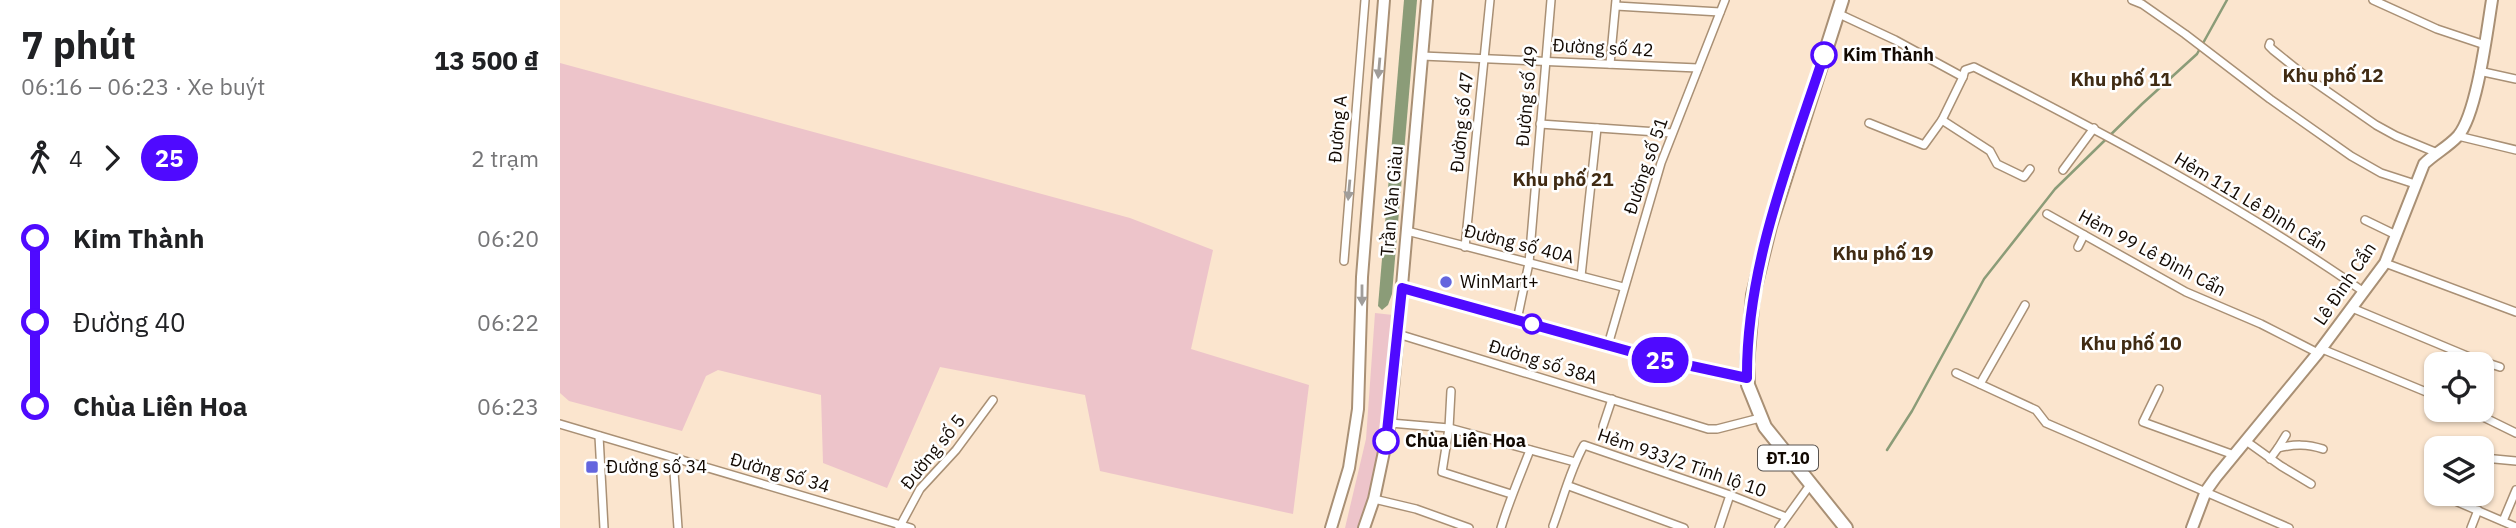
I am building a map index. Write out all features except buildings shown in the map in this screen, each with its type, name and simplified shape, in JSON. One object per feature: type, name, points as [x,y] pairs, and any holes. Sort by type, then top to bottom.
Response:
[{"type":"main road","name":"Trần Văn Giàu","points":[[1331,528],[1349,468],[1358,409],[1362,277],[1384,0]]},
{"type":"main road","name":"Trần Văn Giàu","points":[[1364,528],[1374,499],[1390,423],[1427,0]]},
{"type":"main road","name":"Lê Đình Cẩn","points":[[2192,528],[2206,491],[2320,351],[2385,262],[2424,164],[2458,135],[2469,116],[2492,0]]},
{"type":"main road","name":"ĐT.10","points":[[1839,6],[1778,198],[1753,295],[1747,378],[1760,418],[1846,528]]},
{"type":"street","name":"Đường A","points":[[1344,261],[1365,0]]},
{"type":"street","name":"Đường số 47","points":[[1465,247],[1490,0]]},
{"type":"street","name":"Đường số 49","points":[[1517,320],[1529,263],[1550,0]]},
{"type":"street","name":"Đường số 51","points":[[1608,345],[1623,287],[1672,134],[1725,0]]},
{"type":"street","points":[[2132,0],[2185,34],[2351,156],[2381,173],[2415,184]]},
{"type":"street","points":[[2374,0],[2437,29],[2485,45]]},
{"type":"street","points":[[1611,64],[1616,3],[1653,4],[1720,12]]},
{"type":"street","points":[[1839,6],[1963,77],[1942,120],[1924,145],[1869,123]]},
{"type":"street","points":[[2270,43],[2269,46],[2273,50],[2304,75],[2376,125],[2435,152]]},
{"type":"street","name":"Đường số 42","points":[[1422,55],[1698,68]]},
{"type":"street","name":"Hẻm 111 Lê Đình Cẩn","points":[[1963,77],[1965,70],[1973,67],[2102,132],[2307,252],[2364,292]]},
{"type":"street","points":[[2479,71],[2516,79]]},
{"type":"street","points":[[1942,120],[1990,151],[1994,162],[2009,171],[2024,177],[2030,169]]},
{"type":"street","points":[[1540,124],[1672,134]]},
{"type":"street","points":[[1581,276],[1597,128]]},
{"type":"street","points":[[2063,170],[2094,128]]},
{"type":"street","points":[[2458,135],[2516,150]]},
{"type":"street","name":"Hẻm 99 Lê Đình Cẩn","points":[[2047,214],[2186,292],[2320,351],[2424,391]]},
{"type":"street","points":[[2365,220],[2396,234]]},
{"type":"street","name":"Đường số 40A","points":[[1406,232],[1623,287]]},
{"type":"street","points":[[2078,247],[2084,235]]},
{"type":"street","points":[[2385,262],[2516,313]]},
{"type":"street","points":[[1402,288],[1650,357],[1747,378]]},
{"type":"street","points":[[1980,384],[2025,305]]},
{"type":"street","points":[[2352,308],[2500,367]]},
{"type":"street","name":"Đường số 38A","points":[[1398,334],[1712,429],[1760,418]]},
{"type":"street","points":[[1956,373],[2036,410],[2046,423],[2288,528]]},
{"type":"street","points":[[2159,389],[2143,422],[2234,455]]},
{"type":"street","points":[[1451,391],[1442,472],[1511,494]]},
{"type":"street","name":"Đường số 5","points":[[899,526],[920,489],[956,450],[993,400]]},
{"type":"street","points":[[1603,426],[1612,400]]},
{"type":"street","points":[[2494,422],[2516,433]]},
{"type":"street","points":[[1390,423],[1449,428],[1575,462],[1569,486],[1553,526]]},
{"type":"street","name":"Đường Số 34","points":[[560,424],[911,528]]},
{"type":"street","points":[[2270,459],[2286,435]]},
{"type":"street","points":[[599,436],[604,528]]},
{"type":"street","points":[[2246,441],[2311,484]]},
{"type":"street","points":[[2278,448],[2306,444],[2323,449]]},
{"type":"street","name":"Hẻm 933/2 Tỉnh lộ 10","points":[[1575,462],[1584,445],[1786,517]]},
{"type":"street","points":[[1501,528],[1511,494],[1530,450]]},
{"type":"street","points":[[673,458],[678,528]]},
{"type":"street","points":[[2494,459],[2516,461]]},
{"type":"street","points":[[1779,528],[1810,485]]},
{"type":"street","points":[[1569,486],[1684,528]]},
{"type":"street","points":[[2503,521],[2516,490]]},
{"type":"street","points":[[1719,528],[1730,495]]},
{"type":"street","points":[[1374,499],[1416,509],[1453,526],[1469,528]]},
{"type":"street","points":[[2468,506],[2516,527]]},
{"type":"street","points":[[2471,528],[2478,510]]},
{"type":"shaded area","points":[[1404,0],[1417,0],[1392,294],[1388,305],[1382,310],[1378,306]]},
{"type":"shaded area","points":[[560,63],[1130,218],[1213,250],[1191,349],[1309,385],[1293,514],[1100,471],[1085,395],[940,367],[887,488],[823,463],[821,395],[718,370],[706,376],[682,431],[569,401],[560,393]]},
{"type":"shaded area","points":[[1375,313],[1393,315],[1383,423],[1374,476],[1360,528],[1345,528],[1366,439]]},
{"type":"waterway","points":[[1887,450],[1912,411],[1984,279],[2055,189],[2197,54],[2227,0]]},
{"type":"bus line","name":"25","points":[[1386,441],[1390,423],[1402,288],[1650,357],[1747,378],[1753,295],[1778,198],[1824,55]]},
{"type":"place","name":"Kim Thành","points":[[1824,55]]},
{"type":"place","name":"WinMart+","points":[[1446,282]]},
{"type":"place","name":"Chùa Liên Hoa","points":[[1386,441]]},
{"type":"place","name":"Đường số 34","points":[[592,467]]},
{"type":"district","name":"Khu phố 12","points":[[2333,75]]},
{"type":"district","name":"Khu phố 11","points":[[2121,79]]},
{"type":"district","name":"Khu phố 21","points":[[1563,179]]},
{"type":"district","name":"Khu phố 19","points":[[1883,253]]},
{"type":"district","name":"Khu phố 10","points":[[2131,343]]}]
